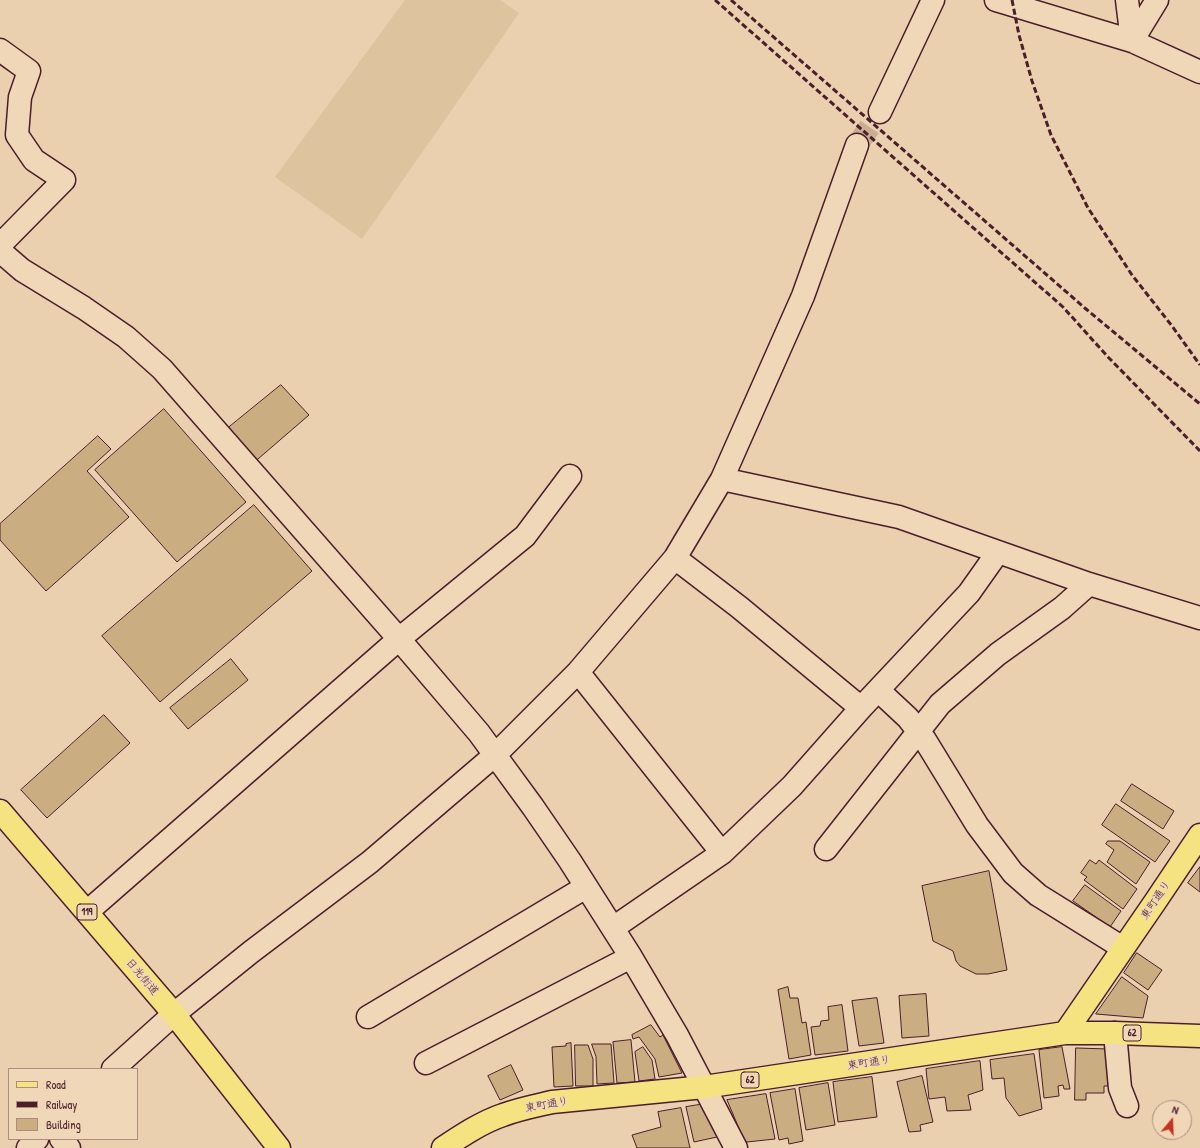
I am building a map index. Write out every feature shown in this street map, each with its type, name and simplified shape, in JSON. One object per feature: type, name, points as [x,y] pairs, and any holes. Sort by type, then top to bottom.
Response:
[{"type":"main road","name":"日光街道","points":[[0,811],[174,1014],[279,1148]]},
{"type":"main road","name":"東町通り","points":[[443,1148],[477,1127],[502,1115],[527,1107],[552,1102],[704,1087],[1065,1033],[1200,835]]},
{"type":"main road","name":"62","points":[[1065,1033],[1200,1036]]},
{"type":"street","points":[[880,112],[932,0]]},
{"type":"street","points":[[996,0],[1132,41],[1200,72]]},
{"type":"street","points":[[1127,0],[1132,41]]},
{"type":"street","points":[[1132,41],[1157,0]]},
{"type":"street","points":[[0,50],[29,71],[20,97],[17,135],[34,160],[64,180],[0,245]]},
{"type":"street","points":[[114,1068],[174,1014],[245,957],[370,862],[495,755],[578,672],[675,558],[722,479],[804,296],[856,145]]},
{"type":"street","points":[[0,251],[22,270],[84,308],[126,337],[162,369],[399,639],[479,734],[533,807],[613,928],[677,1035],[736,1148]]},
{"type":"street","points":[[87,912],[399,639],[525,536],[570,476]]},
{"type":"street","points":[[722,479],[899,517],[1089,584],[1200,618]]},
{"type":"street","points":[[613,928],[722,853],[792,786],[861,708],[969,593],[998,552]]},
{"type":"street","points":[[675,558],[739,607],[861,708]]},
{"type":"street","points":[[826,849],[940,704],[998,654],[1062,608],[1089,584]]},
{"type":"street","points":[[578,672],[722,853]]},
{"type":"street","points":[[878,690],[908,718],[925,740],[977,825],[1013,873],[1038,896],[1124,948]]},
{"type":"street","points":[[368,1017],[586,887]]},
{"type":"street","points":[[426,1063],[631,957]]},
{"type":"street","points":[[1116,1033],[1120,1088],[1127,1106]]},
{"type":"street","points":[[28,1148],[36,1140]]},
{"type":"street","points":[[62,1140],[69,1148]]},
{"type":"shaded area","points":[[405,0],[500,0],[519,13],[362,239],[275,177]]},
{"type":"building","points":[[281,385],[309,415],[251,465],[222,433]]},
{"type":"building","points":[[164,409],[246,502],[177,562],[95,470]]},
{"type":"building","points":[[98,436],[111,449],[87,471],[129,517],[46,591],[0,540],[0,524]]},
{"type":"building","points":[[254,505],[312,571],[160,702],[102,636]]},
{"type":"building","points":[[231,659],[248,680],[188,729],[170,708]]},
{"type":"building","points":[[104,715],[130,743],[47,818],[21,790]]},
{"type":"building","points":[[1132,784],[1174,811],[1163,829],[1121,801]]},
{"type":"building","points":[[1116,804],[1170,841],[1155,862],[1102,825]]},
{"type":"building","points":[[1108,841],[1120,841],[1150,862],[1136,884],[1107,862],[1114,850],[1106,844]]},
{"type":"building","points":[[1090,860],[1096,864],[1099,860],[1137,889],[1123,909],[1084,880],[1087,877],[1081,873]]},
{"type":"building","points":[[1200,867],[1200,892],[1188,883]]},
{"type":"building","points":[[989,871],[1007,970],[988,974],[976,974],[960,966],[956,961],[953,951],[933,941],[922,886]]},
{"type":"building","points":[[1085,885],[1121,911],[1110,927],[1073,901]]},
{"type":"building","points":[[1137,953],[1162,970],[1148,990],[1124,973]]},
{"type":"building","points":[[1122,977],[1148,996],[1143,1018],[1096,1014]]},
{"type":"building","points":[[788,987],[790,998],[798,998],[802,1023],[806,1022],[811,1055],[789,1059],[778,990]]},
{"type":"building","points":[[926,994],[929,1036],[902,1038],[899,996]]},
{"type":"building","points":[[877,998],[884,1043],[859,1046],[852,1001]]},
{"type":"building","points":[[842,1005],[848,1051],[815,1055],[811,1027],[820,1026],[821,1021],[829,1020],[828,1007]]},
{"type":"building","points":[[651,1025],[660,1037],[663,1035],[682,1073],[659,1077],[655,1059],[639,1037],[633,1039],[632,1035]]},
{"type":"building","points":[[631,1040],[635,1082],[617,1083],[613,1042]]},
{"type":"building","points":[[571,1043],[573,1086],[554,1087],[552,1047],[566,1046],[566,1044]]},
{"type":"building","points":[[592,1044],[611,1044],[614,1083],[597,1084],[596,1057]]},
{"type":"building","points":[[575,1045],[588,1045],[593,1059],[593,1086],[576,1086]]},
{"type":"building","points":[[643,1047],[652,1060],[655,1079],[639,1081],[635,1052]]},
{"type":"building","points":[[1062,1047],[1070,1089],[1064,1089],[1063,1085],[1058,1086],[1059,1096],[1044,1098],[1039,1050]]},
{"type":"building","points":[[1076,1048],[1109,1049],[1108,1086],[1104,1086],[1104,1093],[1086,1093],[1086,1100],[1075,1100]]},
{"type":"building","points":[[1034,1054],[1042,1109],[1019,1116],[1006,1098],[1004,1078],[992,1079],[990,1060]]},
{"type":"building","points":[[980,1061],[983,1090],[968,1095],[971,1110],[947,1111],[945,1097],[929,1099],[926,1069]]},
{"type":"building","points":[[511,1065],[523,1090],[500,1100],[488,1076]]},
{"type":"building","points":[[922,1076],[933,1122],[920,1125],[921,1131],[909,1132],[897,1082]]},
{"type":"building","points":[[872,1077],[877,1117],[838,1122],[833,1082]]},
{"type":"building","points":[[828,1083],[835,1125],[806,1130],[799,1088]]},
{"type":"building","points":[[795,1089],[803,1141],[789,1144],[788,1138],[779,1140],[770,1093]]},
{"type":"building","points":[[766,1094],[775,1139],[747,1142],[743,1138],[727,1100]]},
{"type":"building","points":[[705,1104],[717,1137],[694,1142],[686,1107]]},
{"type":"building","points":[[681,1108],[690,1148],[637,1148],[632,1135],[661,1127],[658,1112]]},
{"type":"tunnel","points":[[857,145],[880,112]]},
{"type":"railway","points":[[715,0],[1063,307],[1108,357],[1200,451]]},
{"type":"railway","points":[[731,0],[1086,309],[1200,404]]},
{"type":"railway","points":[[1012,0],[1019,35],[1032,81],[1051,135],[1088,208],[1132,275],[1200,365]]}]
